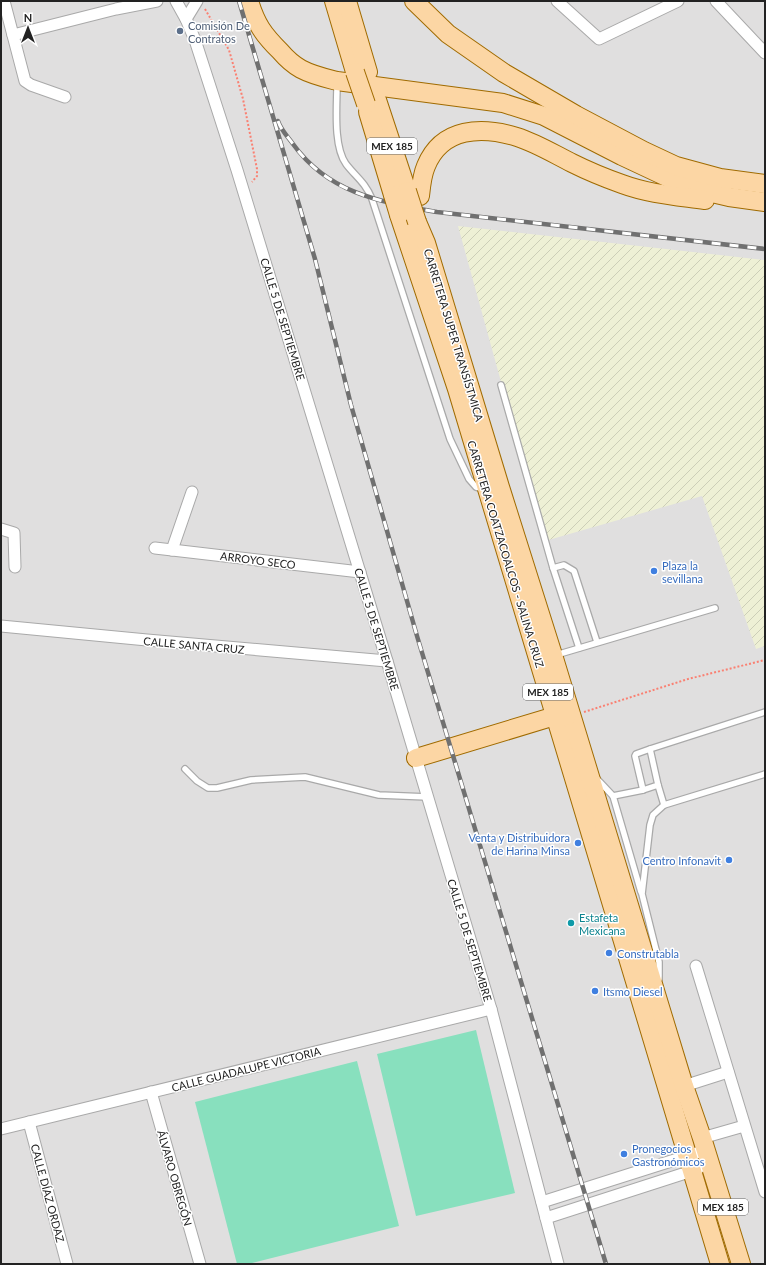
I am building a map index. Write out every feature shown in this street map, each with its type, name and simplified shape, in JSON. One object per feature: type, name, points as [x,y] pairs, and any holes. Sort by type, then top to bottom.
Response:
[{"type":"main road","points":[[249,1],[253,13],[264,34],[291,63],[302,70],[320,76],[465,88],[510,95],[576,115]]},
{"type":"main road","points":[[261,1],[269,20],[284,43],[308,63],[337,77],[503,103],[544,116],[622,156],[671,179],[699,190],[729,197],[765,202]]},
{"type":"main road","name":"CARRETERA SUPER TRANSÍSTMICA","points":[[334,1],[362,72]]},
{"type":"main road","name":"CARRETERA SUPER TRANSÍSTMICA","points":[[347,1],[362,72],[371,102],[407,194],[421,221],[426,244],[494,489],[563,716],[587,769],[684,1086],[741,1264]]},
{"type":"main road","points":[[414,1],[448,34],[504,73],[576,115],[644,151],[676,166],[720,178],[765,184]]},
{"type":"main road","points":[[407,194],[422,180],[426,166],[432,154],[443,143],[454,136],[466,132],[482,131],[499,132],[518,137],[601,176],[646,192],[717,202],[765,205]]},
{"type":"main road","name":"CARRETERA SUPER TRANSÍSTMICA","points":[[399,215],[407,194]]},
{"type":"main road","name":"CARRETERA COATZACOALCOS - SALINA CRUZ","points":[[399,215],[457,389],[494,489]]},
{"type":"main road","name":"MEX 185","points":[[416,758],[563,716],[690,1164],[720,1264]]},
{"type":"street","points":[[4,1],[25,81],[31,85],[65,96]]},
{"type":"street","points":[[13,36],[116,9],[157,1]]},
{"type":"street","name":"CALLE 5 DE SEPTIEMBRE","points":[[176,1],[186,19],[197,48],[243,190],[387,661],[491,1009],[558,1264]]},
{"type":"street","points":[[557,1],[599,39],[678,1]]},
{"type":"street","points":[[716,1],[765,53]]},
{"type":"street","points":[[186,19],[201,4]]},
{"type":"street","points":[[172,550],[192,492]]},
{"type":"street","points":[[1,528],[14,532],[14,567]]},
{"type":"street","name":"ARROYO SECO","points":[[155,548],[360,572]]},
{"type":"street","name":"CALLE SANTA CRUZ","points":[[1,626],[387,661]]},
{"type":"street","points":[[696,966],[765,1192]]},
{"type":"street","name":"CALLE GUADALUPE VICTORIA","points":[[1,1129],[491,1009]]},
{"type":"street","points":[[684,1086],[728,1072]]},
{"type":"street","name":"ÁLVARO OBREGÓN","points":[[151,1092],[200,1264]]},
{"type":"street","name":"CALLE DÍAZ ORDAZ","points":[[29,1122],[67,1264]]},
{"type":"street","points":[[546,1218],[690,1164],[706,1151],[744,1126]]},
{"type":"street","points":[[542,1202],[690,1164],[706,1151]]},
{"type":"lane","points":[[337,77],[337,140],[345,163],[367,188],[372,199],[450,439],[469,479],[476,487],[494,489]]},
{"type":"lane","points":[[501,385],[553,568],[579,648]]},
{"type":"lane","points":[[553,568],[564,565],[574,571],[597,642]]},
{"type":"lane","points":[[546,657],[715,608]]},
{"type":"lane","points":[[643,790],[635,756],[636,754],[765,712]]},
{"type":"lane","points":[[650,749],[664,805]]},
{"type":"lane","points":[[185,769],[197,781],[208,788],[218,788],[251,780],[305,777],[379,795],[428,797]]},
{"type":"lane","points":[[587,769],[613,796],[642,894],[658,962],[660,1008]]},
{"type":"lane","points":[[642,894],[650,825],[653,815],[664,805],[765,774]]},
{"type":"lane","points":[[613,796],[643,790],[658,785]]},
{"type":"path","points":[[201,4],[229,50],[243,100],[258,176],[243,190]]},
{"type":"path","points":[[563,716],[688,680],[765,660]]},
{"type":"shaded area","points":[[1,1],[765,1],[765,1264],[1,1264]]},
{"type":"green space","points":[[458,226],[765,260],[765,646],[756,649],[702,496],[545,541]]},
{"type":"green space","points":[[476,1030],[515,1193],[416,1216],[377,1054]]},
{"type":"green space","points":[[357,1061],[399,1226],[248,1264],[237,1264],[195,1102]]},
{"type":"railway","points":[[239,1],[315,259],[351,405],[417,636],[606,1264]]},
{"type":"railway","points":[[278,121],[293,144],[307,161],[323,174],[340,185],[376,199],[437,212],[765,249]]},
{"type":"place","name":"Comisión De Contratos","points":[[180,31]]},
{"type":"place","name":"Plaza la sevillana","points":[[654,571]]},
{"type":"place","name":"Venta y Distribuidora de Harina Minsa","points":[[578,843]]},
{"type":"place","name":"Centro Infonavit","points":[[729,860]]},
{"type":"place","name":"Estafeta Mexicana","points":[[571,923]]},
{"type":"place","name":"Construtabla","points":[[609,953]]},
{"type":"place","name":"Itsmo Diesel","points":[[595,991]]},
{"type":"place","name":"Pronegocios Gastronómicos","points":[[624,1154]]}]
